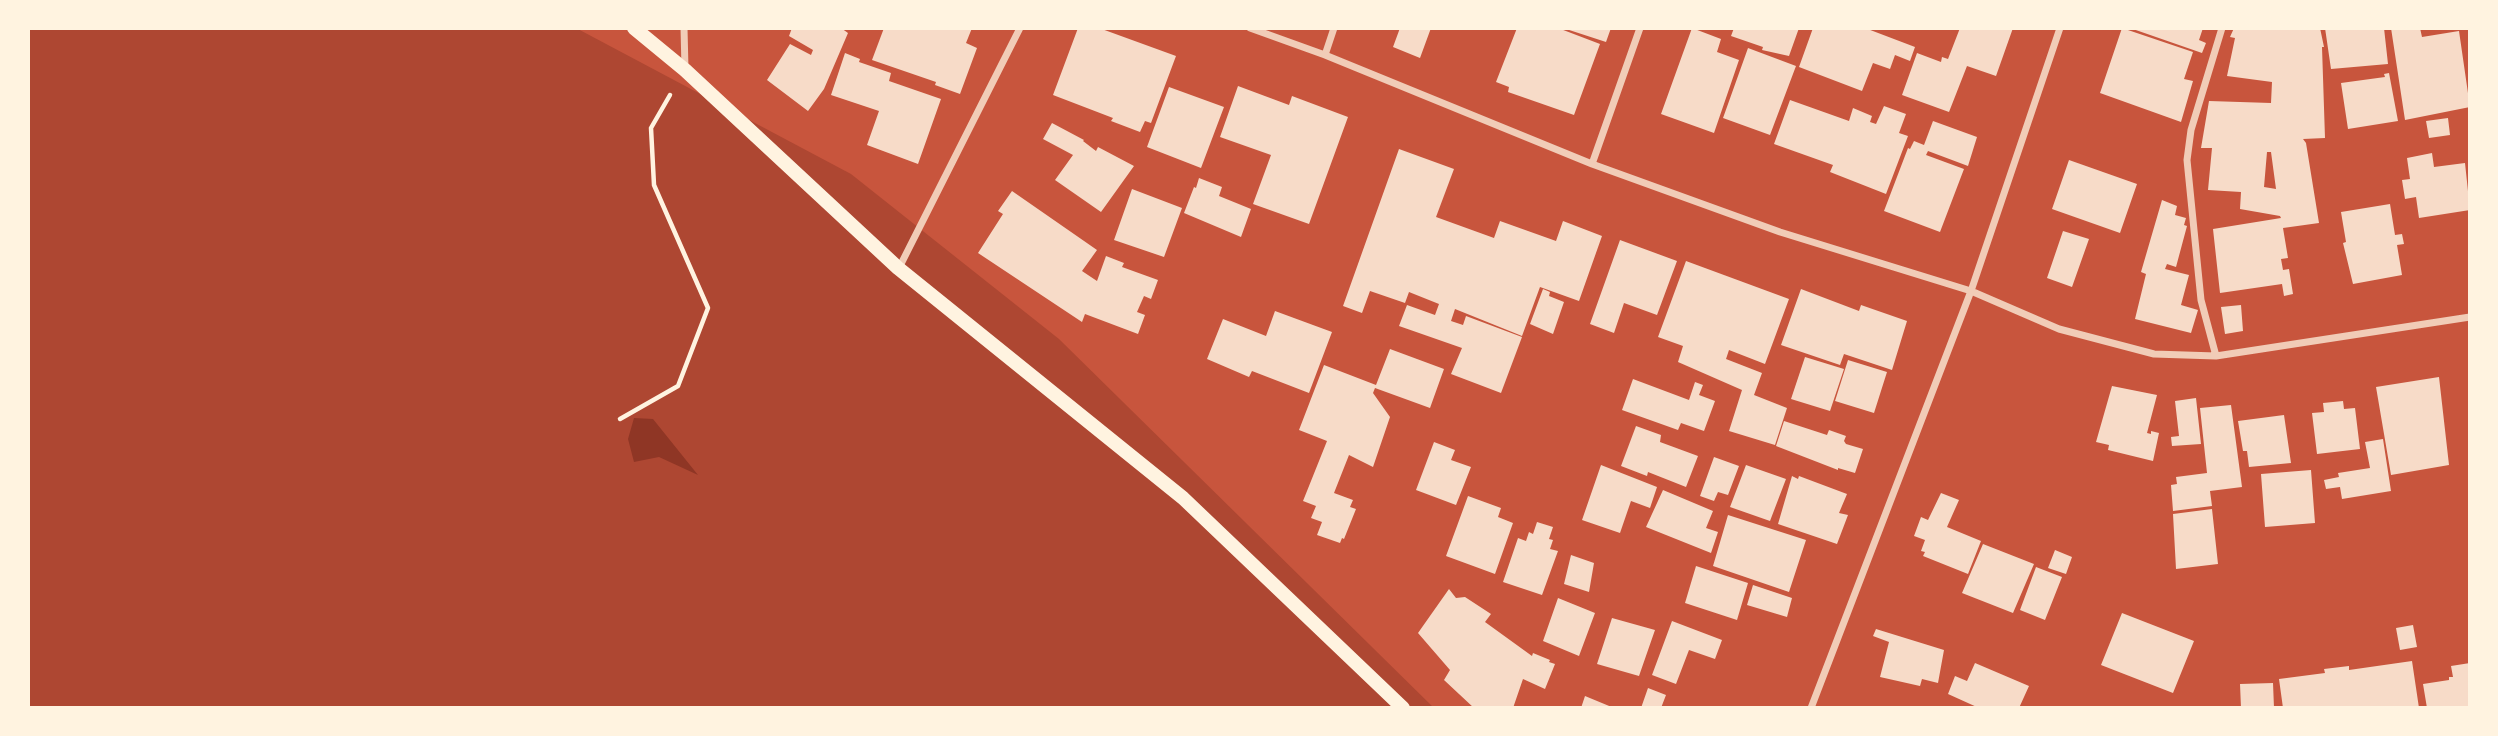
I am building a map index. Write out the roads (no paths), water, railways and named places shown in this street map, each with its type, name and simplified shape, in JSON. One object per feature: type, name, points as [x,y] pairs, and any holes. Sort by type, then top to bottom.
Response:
[{"type":"main road","points":[[634,28],[685,70],[898,268],[1183,498],[1403,708]]},
{"type":"street","points":[[684,28],[685,70]]},
{"type":"street","points":[[898,268],[1020,28]]},
{"type":"street","points":[[1250,28],[1325,55],[1592,164],[1780,232],[1971,291],[2059,328],[2154,354],[2216,356],[2470,317]]},
{"type":"street","points":[[1325,55],[1334,28]]},
{"type":"street","points":[[1592,164],[1640,28]]},
{"type":"street","points":[[1811,708],[1971,291],[2060,28]]},
{"type":"street","points":[[2216,356],[2201,300],[2187,160],[2191,130],[2222,28]]}]
